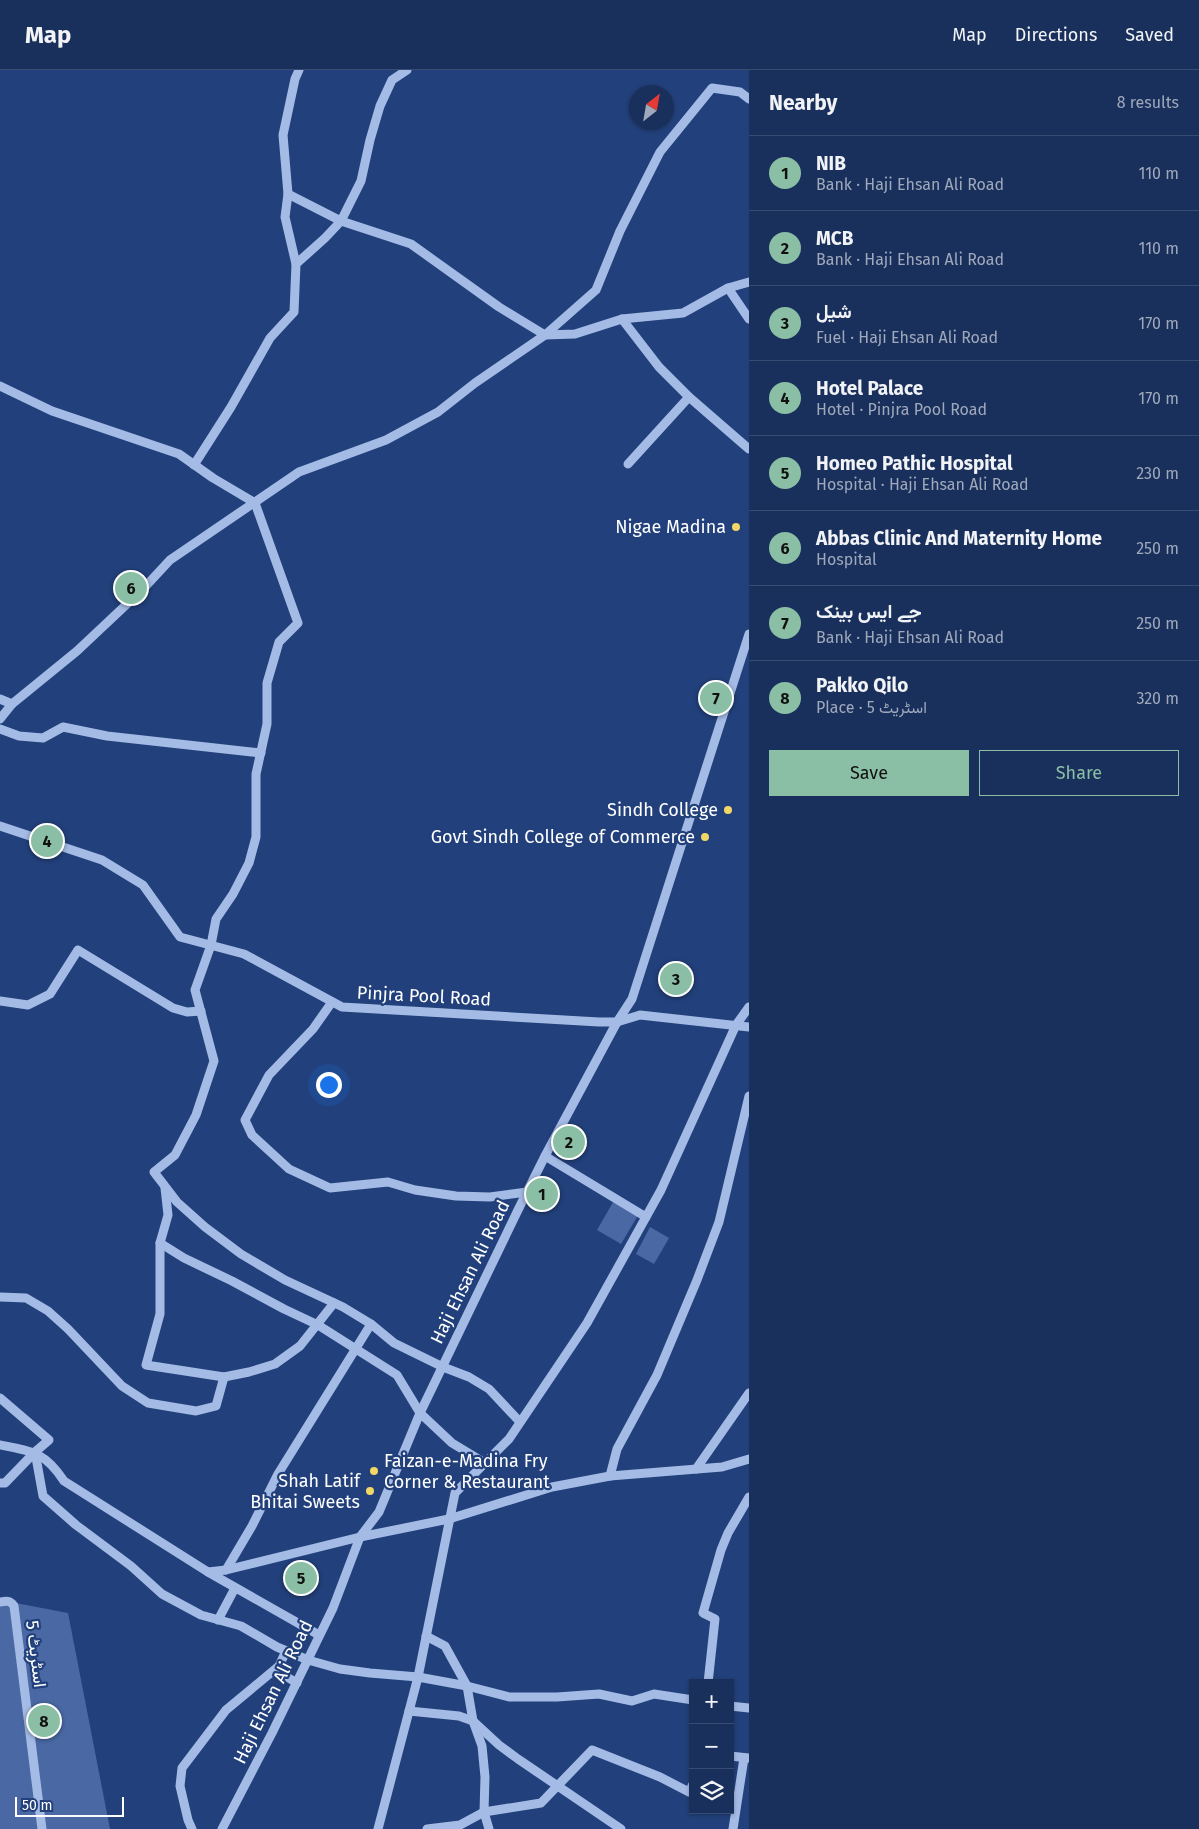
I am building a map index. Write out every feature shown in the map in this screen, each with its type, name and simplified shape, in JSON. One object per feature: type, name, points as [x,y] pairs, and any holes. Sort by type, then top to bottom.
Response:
[{"type":"street","points":[[194,465],[231,407],[270,338],[294,312],[296,264],[285,217],[288,194],[283,135],[295,79],[299,70]]},
{"type":"street","points":[[296,264],[341,221],[361,182],[380,106],[392,80],[408,70]]},
{"type":"street","points":[[0,719],[12,704],[77,650],[144,588],[170,560],[299,472],[386,440],[438,412],[475,383],[545,335],[596,290],[620,231],[660,152],[712,88],[740,92],[749,99]]},
{"type":"street","points":[[288,194],[341,221],[411,244],[498,307],[545,335],[575,334],[622,319],[684,313],[728,288],[749,282]]},
{"type":"street","points":[[728,288],[749,319]]},
{"type":"street","points":[[622,319],[658,367],[749,449]]},
{"type":"street","points":[[0,386],[52,411],[179,454],[255,503],[298,623],[279,642],[267,684],[267,724],[256,774],[256,837],[249,863],[233,894],[216,918],[211,945],[195,990],[214,1062],[196,1116],[175,1154],[154,1172],[177,1202],[205,1227],[241,1254],[285,1280],[334,1303],[371,1324],[394,1343],[443,1367],[469,1377],[489,1389],[520,1422]]},
{"type":"street","points":[[628,464],[690,397]]},
{"type":"street","name":"Haji Ehsan Ali Road","points":[[222,1829],[333,1608],[360,1537],[378,1512],[420,1413],[527,1192],[617,1022],[632,999],[749,634]]},
{"type":"street","points":[[0,699],[12,704]]},
{"type":"street","points":[[0,729],[19,736],[43,738],[62,727],[107,736],[261,753]]},
{"type":"street","name":"Pinjra Pool Road","points":[[0,826],[102,860],[143,885],[180,937],[244,954],[342,1008],[599,1022],[617,1022],[640,1015],[749,1028]]},
{"type":"street","points":[[0,1001],[28,1005],[50,994],[78,950],[173,1008],[187,1012],[201,1011]]},
{"type":"street","points":[[332,1002],[313,1028],[269,1075],[260,1090],[245,1120],[252,1136],[289,1169],[330,1188],[388,1182],[415,1190],[456,1196],[490,1197],[527,1192]]},
{"type":"street","points":[[378,1829],[418,1676],[455,1493],[509,1439],[587,1322],[661,1190],[736,1025],[749,1007]]},
{"type":"street","points":[[610,1476],[618,1449],[657,1375],[712,1239],[718,1222],[749,1096]]},
{"type":"street","points":[[545,1156],[646,1217]]},
{"type":"street","points":[[164,1186],[168,1216],[160,1243],[160,1314],[146,1365],[224,1377],[275,1364],[300,1346],[334,1303]]},
{"type":"street","points":[[160,1243],[184,1258],[232,1281],[284,1310],[318,1324],[356,1347],[397,1375],[420,1413],[452,1443],[484,1463]]},
{"type":"street","points":[[0,1297],[26,1298],[48,1311],[68,1329],[122,1386],[148,1403],[196,1411],[216,1406],[224,1377]]},
{"type":"street","points":[[226,1570],[252,1526],[278,1474],[371,1324]]},
{"type":"street","points":[[696,1469],[749,1393]]},
{"type":"street","points":[[0,1398],[50,1440],[35,1452],[5,1483],[0,1483]]},
{"type":"street","points":[[0,1445],[35,1452],[54,1465],[64,1481],[208,1572],[319,1635]]},
{"type":"street","points":[[35,1452],[44,1496],[76,1525],[132,1566],[162,1594],[201,1615],[241,1626],[286,1651],[308,1660],[355,1671],[418,1676],[509,1697],[556,1697],[599,1694],[632,1701],[654,1694],[689,1699]]},
{"type":"street","points":[[208,1572],[226,1570],[360,1537],[449,1519],[552,1487],[610,1476],[722,1467],[749,1459]]},
{"type":"street","points":[[708,1679],[716,1619],[703,1613],[721,1550],[728,1533],[749,1497]]},
{"type":"street","points":[[218,1620],[235,1588]]},
{"type":"street","name":"اسٹریٹ 5","points":[[0,1602],[7,1601],[14,1606],[42,1829]]},
{"type":"street","points":[[426,1636],[445,1646],[467,1686],[473,1721],[482,1746],[485,1777],[484,1812],[489,1829]]},
{"type":"street","points":[[192,1829],[180,1786],[182,1768],[226,1710],[275,1670],[286,1651]]},
{"type":"street","points":[[275,1670],[297,1683]]},
{"type":"street","points":[[734,1706],[749,1708]]},
{"type":"street","points":[[409,1711],[459,1716],[473,1721],[499,1745],[621,1829]]},
{"type":"street","points":[[427,1829],[460,1824],[484,1812],[541,1803],[592,1750],[660,1777],[689,1792]]},
{"type":"street","points":[[732,1829],[746,1758]]},
{"type":"building","points":[[616,1197],[640,1212],[621,1244],[597,1230]]},
{"type":"building","points":[[650,1227],[669,1238],[654,1264],[636,1254]]},
{"type":"building","points":[[0,1600],[68,1613],[110,1829],[0,1829]]},
{"type":"place","name":"Nigae Madina","points":[[736,527]]},
{"type":"place","name":"Abbas Clinic And Maternity Home","points":[[131,588]]},
{"type":"place","name":"جے ایس بینک","points":[[716,698]]},
{"type":"place","name":"Sindh College","points":[[728,810]]},
{"type":"place","name":"Govt Sindh College of Commerce","points":[[705,837]]},
{"type":"place","name":"Hotel Palace","points":[[47,841]]},
{"type":"place","name":"شیل","points":[[676,979]]},
{"type":"place","name":"MCB","points":[[569,1142]]},
{"type":"place","name":"NIB","points":[[542,1194]]},
{"type":"place","name":"Faizan-e-Madina Fry Corner & Restaurant","points":[[374,1471]]},
{"type":"place","name":"Shah Latif Bhitai Sweets","points":[[370,1491]]},
{"type":"place","name":"Homeo Pathic Hospital","points":[[301,1578]]},
{"type":"place","name":"Pakko Qilo","points":[[44,1721]]}]
